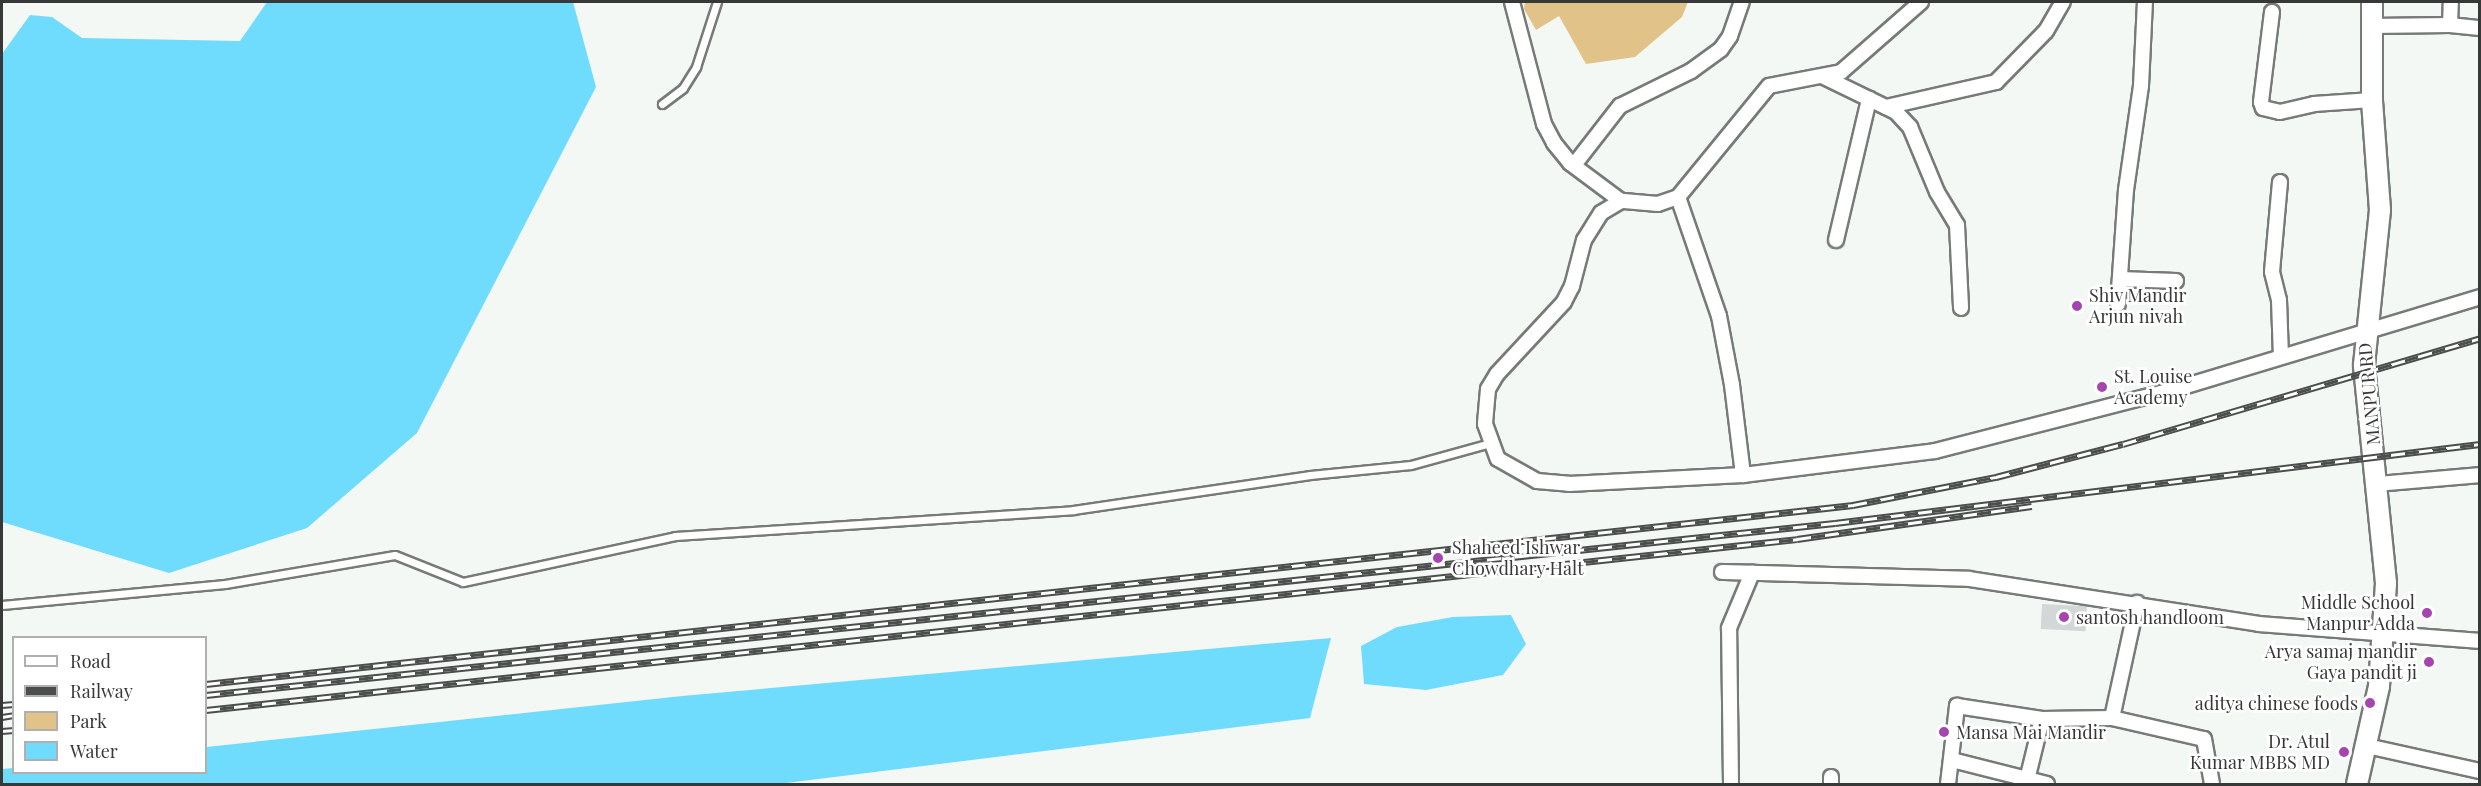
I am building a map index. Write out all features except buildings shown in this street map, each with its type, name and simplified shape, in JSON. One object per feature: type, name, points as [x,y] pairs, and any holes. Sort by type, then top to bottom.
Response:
[{"type":"main road","name":"MANPUR RD","points":[[2356,784],[2367,746],[2384,634],[2386,583],[2364,365],[2364,333],[2379,244],[2379,174],[2372,100],[2372,2]]},
{"type":"street","points":[[1512,2],[1544,124],[1561,154],[1620,201]]},
{"type":"street","points":[[1574,165],[1620,106],[1691,70],[1721,49],[1730,36],[1742,2]]},
{"type":"street","points":[[1921,2],[1847,69],[1824,77],[1782,81],[1759,94],[1678,197],[1659,204],[1620,201],[1608,206],[1594,222],[1564,302],[1497,374],[1488,389],[1485,424],[1498,459],[1509,468],[1552,484],[1743,475],[1935,451],[2067,419],[2480,297]]},
{"type":"street","points":[[1886,107],[1996,82],[2046,31],[2063,2]]},
{"type":"street","points":[[2118,304],[2126,190],[2141,86],[2145,2]]},
{"type":"street","points":[[2450,25],[2451,2]]},
{"type":"street","points":[[2272,12],[2261,102],[2263,108],[2280,112],[2324,102],[2372,100]]},
{"type":"street","points":[[2371,26],[2450,25],[2480,28]]},
{"type":"street","points":[[1824,77],[1886,107],[1910,127],[1937,192],[1957,225],[1961,308]]},
{"type":"street","points":[[1836,240],[1869,99]]},
{"type":"street","points":[[2280,182],[2272,272],[2278,300],[2282,357]]},
{"type":"street","points":[[1678,197],[1719,316],[1732,385],[1743,475]]},
{"type":"street","points":[[2120,279],[2176,281]]},
{"type":"street","points":[[2377,484],[2480,475]]},
{"type":"street","points":[[1722,572],[1969,579],[2137,603],[2259,624],[2480,641]]},
{"type":"street","points":[[1731,784],[1729,628],[1752,573]]},
{"type":"street","points":[[2112,718],[2137,603]]},
{"type":"street","points":[[1948,784],[1957,706],[2042,719],[2112,718],[2204,739],[2212,784]]},
{"type":"street","points":[[2027,781],[2042,719]]},
{"type":"street","points":[[2367,746],[2480,771]]},
{"type":"street","points":[[1952,760],[2027,781],[2047,784]]},
{"type":"lane","points":[[662,105],[683,88],[696,67],[717,2]]},
{"type":"lane","points":[[2,605],[225,584],[395,555],[413,560],[446,578],[470,581],[675,536],[1073,510],[1310,475],[1411,465],[1490,442]]},
{"type":"green space","points":[[1525,2],[1688,2],[1682,17],[1635,57],[1586,64],[1559,16],[1536,30],[1524,9]]},
{"type":"water","points":[[267,2],[573,2],[596,87],[417,433],[307,528],[169,573],[2,522],[2,54],[30,15],[52,17],[82,38],[240,41]]},
{"type":"water","points":[[1511,615],[1526,644],[1503,675],[1426,690],[1364,684],[1361,646],[1397,627],[1453,617]]},
{"type":"water","points":[[1331,638],[1310,718],[778,784],[2,784],[2,769],[12,768],[12,774],[207,774],[207,747],[682,696]]},
{"type":"railway","points":[[207,684],[1853,505],[1996,477],[2123,444],[2480,338]]},
{"type":"railway","points":[[207,695],[1835,523],[2480,444]]},
{"type":"railway","points":[[207,710],[1797,539],[2032,506]]},
{"type":"railway","points":[[2,705],[12,704]]},
{"type":"railway","points":[[2,717],[12,715]]},
{"type":"railway","points":[[2,731],[12,730]]},
{"type":"place","name":"Shiv Mandir Arjun nivah","points":[[2077,306]]},
{"type":"place","name":"St. Louise Academy","points":[[2102,387]]},
{"type":"place","name":"Shaheed Ishwar Chowdhary Halt","points":[[1438,558]]},
{"type":"place","name":"Middle School Manpur Adda","points":[[2427,613]]},
{"type":"place","name":"santosh handloom","points":[[2064,617]]},
{"type":"place","name":"Arya samaj mandir Gaya pandit ji","points":[[2429,662]]},
{"type":"place","name":"aditya chinese foods","points":[[2370,703]]},
{"type":"place","name":"Mansa Mai Mandir","points":[[1944,732]]},
{"type":"place","name":"Dr. Atul Kumar MBBS MD","points":[[2344,752]]}]
